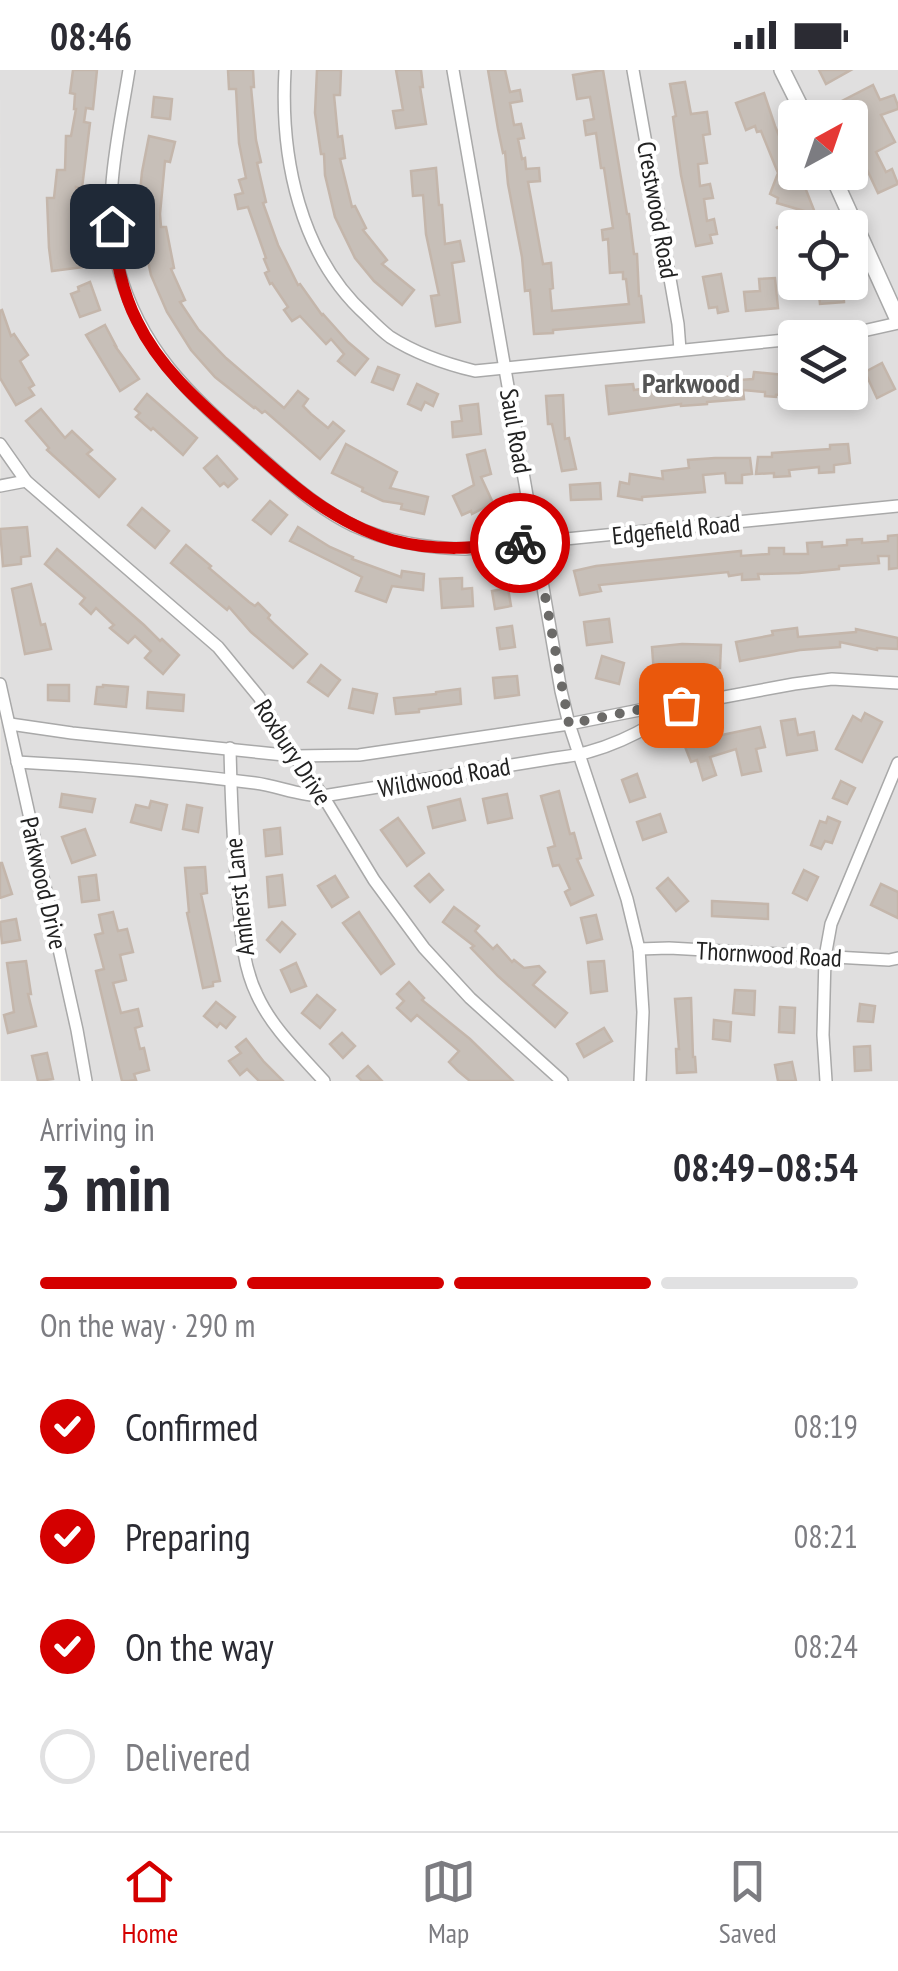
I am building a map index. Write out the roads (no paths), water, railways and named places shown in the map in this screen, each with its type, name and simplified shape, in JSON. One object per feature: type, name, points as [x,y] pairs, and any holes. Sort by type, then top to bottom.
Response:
[{"type":"street","name":"Edgefield Road","points":[[128,70],[112,186],[112,226],[117,264],[136,321],[167,368],[194,398],[290,484],[332,514],[394,540],[465,549],[898,506]]},
{"type":"street","points":[[285,70],[286,132],[306,227],[327,271],[352,303],[390,336],[446,364],[475,371],[778,341]]},
{"type":"street","name":"Saul Road","points":[[453,70],[569,724],[627,899],[639,949],[640,1081]]},
{"type":"street","name":"Crestwood Road","points":[[633,70],[680,350]]},
{"type":"street","points":[[782,70],[797,100]]},
{"type":"street","points":[[839,190],[898,322],[868,329]]},
{"type":"street","name":"Roxbury Drive","points":[[0,444],[26,481],[218,647],[259,698],[374,880],[424,948],[470,998],[562,1081]]},
{"type":"street","points":[[0,486],[26,481]]},
{"type":"street","name":"Wildwood Road","points":[[10,724],[294,756],[359,755],[569,724],[794,684],[832,679],[898,683]]},
{"type":"street","name":"Parkwood Drive","points":[[0,684],[86,1081]]},
{"type":"street","name":"Wildwood Road","points":[[16,762],[98,766],[268,784],[323,796],[580,756],[661,720],[681,705]]},
{"type":"street","name":"Amherst Lane","points":[[230,748],[232,838],[248,973],[277,1028],[324,1081]]},
{"type":"street","points":[[826,1081],[823,1035],[831,924],[898,763]]},
{"type":"street","name":"Thornwood Road","points":[[639,949],[898,958]]},
{"type":"district","name":"Parkwood","points":[[691,382]]}]
